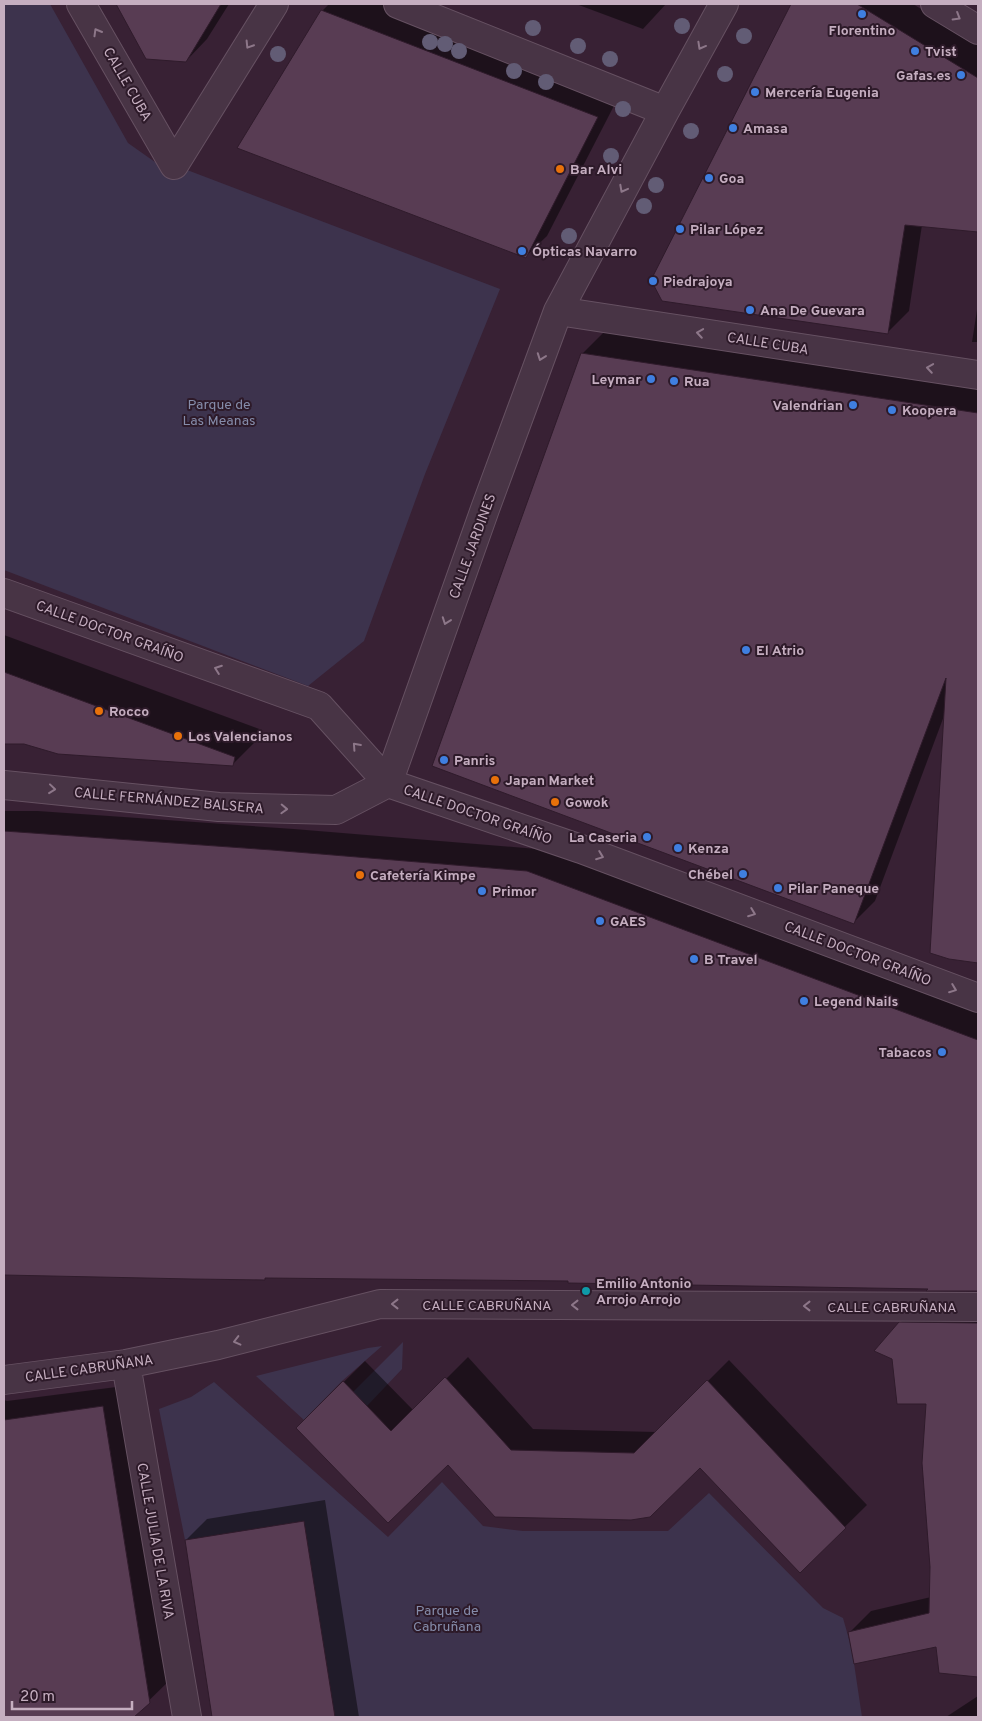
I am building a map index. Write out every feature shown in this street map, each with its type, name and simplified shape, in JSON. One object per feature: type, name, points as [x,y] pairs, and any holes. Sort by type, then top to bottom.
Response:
[{"type":"street","name":"CALLE CUBA","points":[[81,4],[174,164],[274,4]]},
{"type":"street","points":[[398,4],[665,111]]},
{"type":"street","name":"CALLE JARDINES","points":[[388,783],[485,509],[558,311],[724,4]]},
{"type":"street","points":[[935,4],[978,30]]},
{"type":"street","name":"CALLE CUBA","points":[[558,311],[978,375]]},
{"type":"street","name":"CALLE DOCTOR GRAÍÑO","points":[[4,593],[319,706],[388,783],[581,849],[978,998]]},
{"type":"street","name":"CALLE FERNÁNDEZ BALSERA","points":[[4,785],[219,807],[336,810],[388,783]]},
{"type":"street","name":"CALLE CABRUÑANA","points":[[4,1380],[126,1364],[218,1346],[380,1304],[978,1307]]},
{"type":"street","name":"CALLE JULIA DE LA RIVA","points":[[126,1364],[187,1717]]},
{"type":"green space","name":"Parque de Las Meanas","points":[[4,4],[50,4],[128,143],[162,167],[174,165],[500,289],[425,474],[364,641],[308,686],[4,570]]},
{"type":"green space","points":[[403,1342],[402,1369],[367,1406],[353,1392]]},
{"type":"green space","points":[[382,1346],[342,1381],[304,1420],[256,1376],[368,1348]]},
{"type":"green space","name":"Parque de Cabruñana","points":[[214,1382],[388,1537],[442,1482],[483,1526],[523,1531],[668,1531],[709,1493],[823,1608],[843,1618],[852,1650],[862,1717],[335,1717],[304,1521],[185,1540],[159,1409],[191,1397]]},
{"type":"building","points":[[116,4],[221,4],[186,62],[146,59]]},
{"type":"building","points":[[791,4],[857,4],[978,78],[978,232],[905,225],[888,334],[662,301],[651,280]]},
{"type":"building","points":[[321,10],[598,117],[526,258],[237,148]]},
{"type":"building","points":[[581,353],[978,413],[978,963],[949,959],[930,953],[946,678],[854,924],[432,766]]},
{"type":"building","points":[[4,672],[235,757],[233,766],[58,754],[24,744],[4,744]]},
{"type":"building","points":[[4,831],[527,871],[978,1040],[978,1291],[568,1283],[568,1281],[265,1278],[265,1280],[4,1275]]},
{"type":"building","points":[[899,1322],[978,1323],[978,1677],[939,1673],[936,1647],[854,1664],[848,1632],[929,1613],[930,1567],[922,1463],[926,1404],[897,1404],[892,1359],[874,1351]]},
{"type":"building","points":[[445,1377],[511,1450],[634,1453],[707,1380],[846,1528],[800,1573],[700,1468],[650,1517],[631,1520],[495,1517],[448,1465],[388,1523],[296,1428],[343,1381],[391,1431]]},
{"type":"building","points":[[103,1406],[150,1703],[134,1717],[4,1717],[4,1420]]},
{"type":"building","points":[[304,1521],[335,1717],[212,1717],[185,1540]]},
{"type":"place","name":"Florentino","points":[[862,14]]},
{"type":"place","name":"Tvist","points":[[915,51]]},
{"type":"place","name":"Gafas.es","points":[[961,75]]},
{"type":"place","name":"Mercería Eugenia","points":[[755,92]]},
{"type":"place","name":"Amasa","points":[[733,128]]},
{"type":"place","name":"Bar Alvi","points":[[560,169]]},
{"type":"place","name":"Goa","points":[[709,178]]},
{"type":"place","name":"Pilar López","points":[[680,229]]},
{"type":"place","name":"Ópticas Navarro","points":[[522,251]]},
{"type":"place","name":"Piedrajoya","points":[[653,281]]},
{"type":"place","name":"Ana De Guevara","points":[[750,310]]},
{"type":"place","name":"Leymar","points":[[651,379]]},
{"type":"place","name":"Rua","points":[[674,381]]},
{"type":"place","name":"Valendrian","points":[[853,405]]},
{"type":"place","name":"Koopera","points":[[892,410]]},
{"type":"place","name":"El Atrio","points":[[746,650]]},
{"type":"place","name":"Rocco","points":[[99,711]]},
{"type":"place","name":"Los Valencianos","points":[[178,736]]},
{"type":"place","name":"Panris","points":[[444,760]]},
{"type":"place","name":"Japan Market","points":[[495,780]]},
{"type":"place","name":"Gowok","points":[[555,802]]},
{"type":"place","name":"La Caseria","points":[[647,837]]},
{"type":"place","name":"Kenza","points":[[678,848]]},
{"type":"place","name":"Chébel","points":[[743,874]]},
{"type":"place","name":"Cafetería Kimpe","points":[[360,875]]},
{"type":"place","name":"Pilar Paneque","points":[[778,888]]},
{"type":"place","name":"Primor","points":[[482,891]]},
{"type":"place","name":"GAES","points":[[600,921]]},
{"type":"place","name":"B Travel","points":[[694,959]]},
{"type":"place","name":"Legend Nails","points":[[804,1001]]},
{"type":"place","name":"Tabacos","points":[[942,1052]]},
{"type":"place","name":"Emilio Antonio Arrojo Arrojo","points":[[586,1291]]}]
